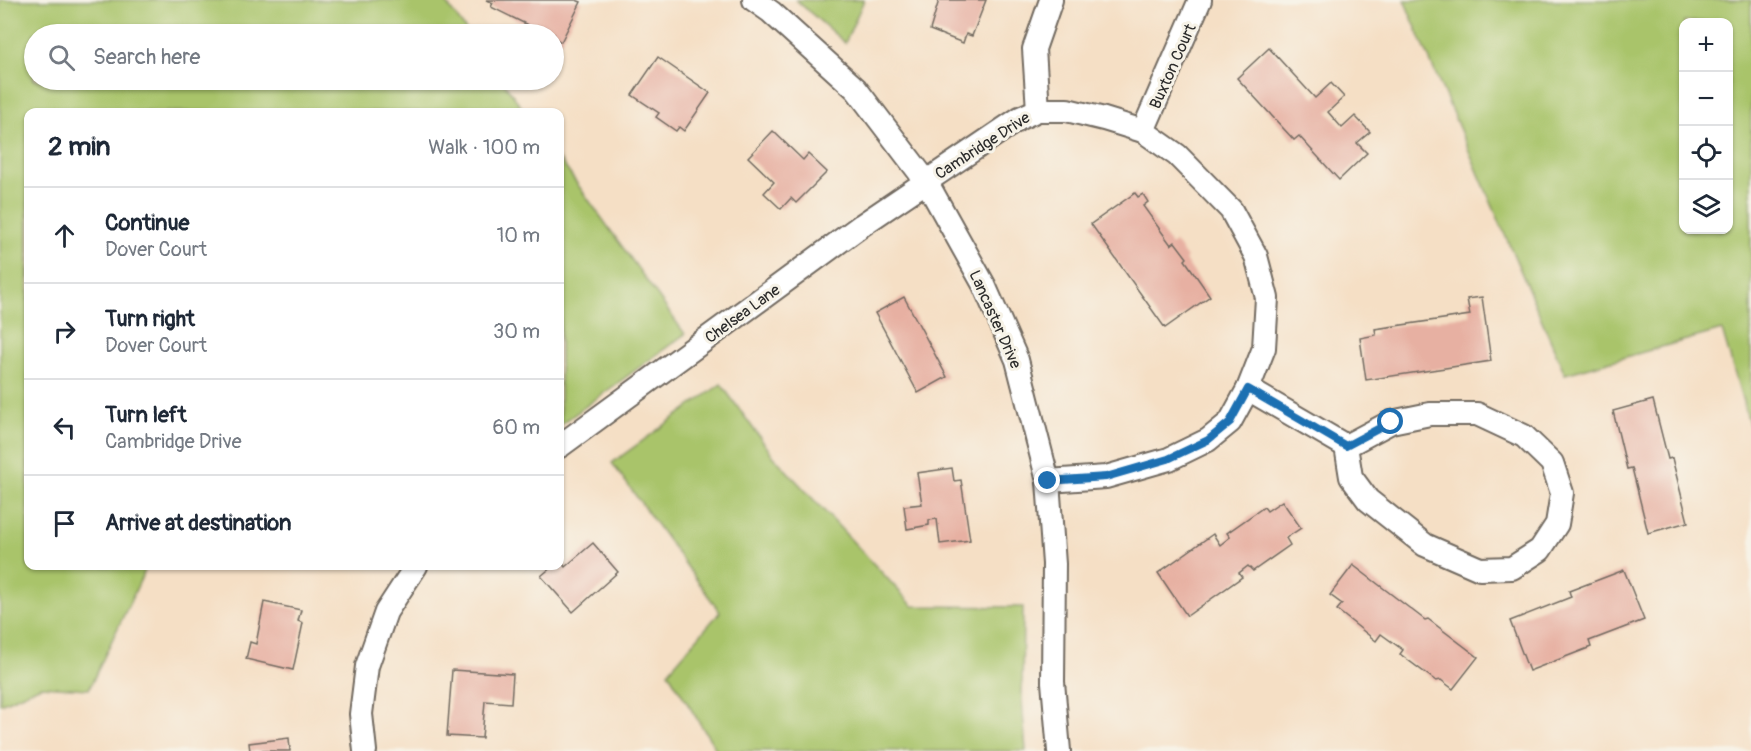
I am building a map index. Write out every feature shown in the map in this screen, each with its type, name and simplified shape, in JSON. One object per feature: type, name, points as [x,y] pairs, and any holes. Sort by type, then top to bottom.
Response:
[{"type":"street","name":"Lancaster Drive","points":[[754,0],[771,12],[856,89],[926,181],[984,285],[1017,360],[1048,481],[1054,564],[1053,682],[1059,751]]},
{"type":"street","points":[[1038,110],[1034,49],[1051,0]]},
{"type":"street","name":"Buxton Court","points":[[1143,131],[1199,8],[1200,0]]},
{"type":"street","name":"Cambridge Drive","points":[[926,181],[1020,118],[1038,110],[1066,110],[1104,118],[1143,131],[1177,155],[1231,210],[1257,256],[1267,298],[1264,348],[1248,389],[1230,422],[1208,440],[1168,459],[1106,477],[1048,481]]},
{"type":"street","name":"Chelsea Lane","points":[[564,443],[862,225],[926,181]]},
{"type":"street","points":[[1248,389],[1346,446]]},
{"type":"street","points":[[1430,414],[1478,414],[1524,436],[1552,464],[1562,493],[1557,524],[1540,550],[1512,568],[1480,569],[1425,545],[1368,500],[1351,477],[1346,446],[1391,422],[1430,414]]},
{"type":"street","points":[[365,751],[361,714],[367,666],[386,612],[413,570]]},
{"type":"green space","points":[[0,0],[444,0],[462,24],[24,24],[24,90],[509,90],[522,108],[24,108],[24,570],[145,570],[89,689],[41,686],[0,704]]},
{"type":"green space","points":[[796,0],[864,0],[845,43]]},
{"type":"green space","points":[[1404,0],[1751,0],[1751,429],[1722,330],[1565,374]]},
{"type":"green space","points":[[564,166],[685,334],[564,422]]},
{"type":"green space","points":[[721,384],[774,457],[913,606],[1023,607],[1022,700],[1026,751],[717,751],[668,672],[720,612],[612,463]]},
{"type":"building","points":[[486,0],[576,0],[581,2],[564,36],[564,24],[526,24],[491,7],[493,3]]},
{"type":"building","points":[[939,0],[986,0],[972,36],[966,34],[963,43],[930,30]]},
{"type":"building","points":[[1269,48],[1315,98],[1331,83],[1344,97],[1328,112],[1342,128],[1355,116],[1370,132],[1357,143],[1367,153],[1339,180],[1299,136],[1294,140],[1237,78]]},
{"type":"building","points":[[658,57],[710,93],[684,131],[679,127],[676,131],[656,117],[659,113],[632,95]]},
{"type":"building","points":[[773,131],[803,160],[808,154],[827,172],[796,203],[791,198],[781,209],[764,193],[774,182],[748,157]]},
{"type":"building","points":[[1135,193],[1138,197],[1143,194],[1148,202],[1143,206],[1171,245],[1175,242],[1187,258],[1185,260],[1210,296],[1165,328],[1091,224]]},
{"type":"building","points":[[904,297],[947,377],[918,393],[875,313]]},
{"type":"building","points":[[1482,297],[1491,361],[1366,380],[1360,338],[1376,335],[1375,329],[1470,315],[1467,299]]},
{"type":"building","points":[[1653,400],[1668,459],[1672,458],[1688,522],[1648,533],[1632,468],[1627,469],[1613,411]]},
{"type":"building","points":[[952,468],[954,481],[961,480],[970,540],[940,544],[937,519],[929,520],[929,525],[907,529],[904,506],[922,504],[917,473]]},
{"type":"building","points":[[1282,501],[1301,528],[1286,538],[1290,545],[1253,571],[1248,566],[1239,573],[1242,577],[1187,616],[1158,573],[1213,534],[1220,545],[1230,537],[1227,533],[1264,507],[1267,511]]},
{"type":"building","points":[[593,543],[618,572],[573,612],[541,576],[548,570],[564,570]]},
{"type":"building","points":[[1353,565],[1478,657],[1453,689],[1441,680],[1436,681],[1400,654],[1403,650],[1381,634],[1376,641],[1337,610],[1342,604],[1330,595]]},
{"type":"building","points":[[1624,570],[1644,620],[1589,641],[1591,647],[1529,671],[1510,621],[1571,597],[1569,591]]},
{"type":"building","points":[[264,602],[301,610],[298,621],[303,623],[293,670],[246,659],[250,642],[256,644]]},
{"type":"building","points":[[452,670],[513,674],[511,703],[485,701],[482,738],[447,736]]},
{"type":"building","points":[[289,738],[290,751],[250,751],[249,743]]},
{"type":"route","points":[[1048,481],[1106,477],[1168,459],[1208,440],[1230,422],[1248,389],[1346,446],[1391,422]]}]
